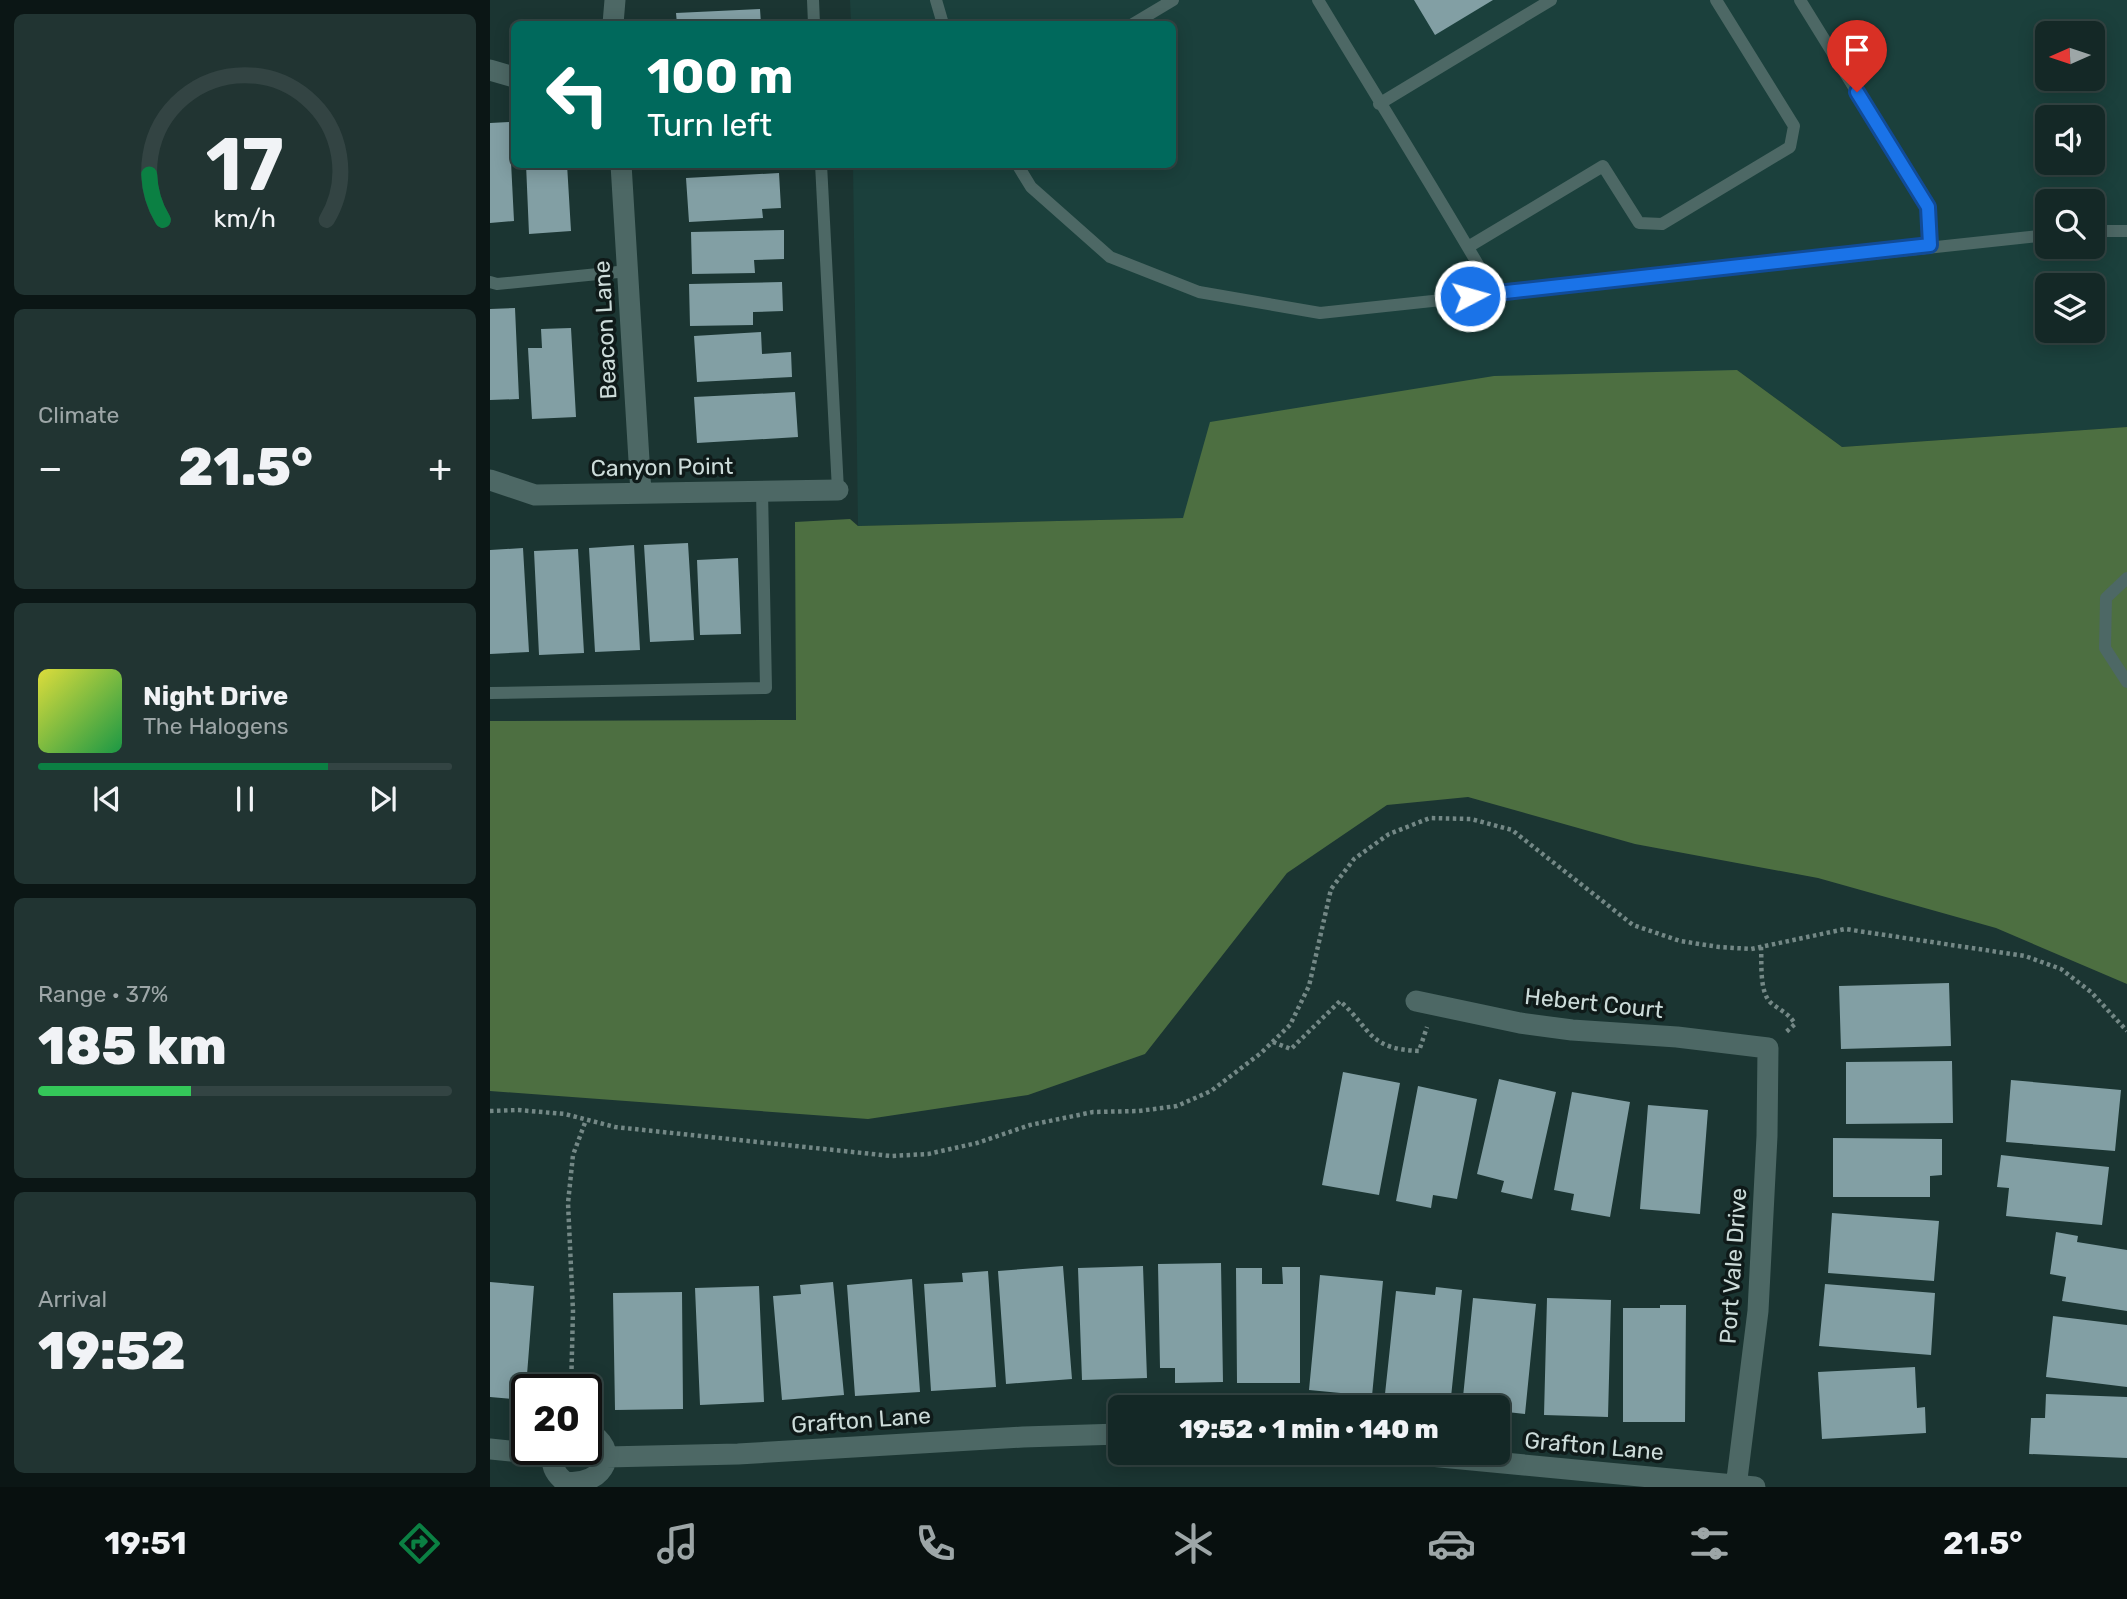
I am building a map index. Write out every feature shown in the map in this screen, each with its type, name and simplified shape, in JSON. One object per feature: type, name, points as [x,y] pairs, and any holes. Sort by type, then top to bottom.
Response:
[{"type":"street","points":[[613,21],[615,0]]},
{"type":"street","points":[[490,70],[511,76]]},
{"type":"street","name":"Beacon Lane","points":[[621,168],[641,493]]},
{"type":"street","name":"Canyon Point","points":[[490,480],[535,495],[838,490]]},
{"type":"street","name":"Hebert Court","points":[[1425,1003],[1572,1030],[1677,1037],[1768,1048]]},
{"type":"street","name":"Port Vale Drive","points":[[1743,1486],[1758,1311],[1766,1161],[1768,1048]]},
{"type":"street","name":"Grafton Lane","points":[[606,1457],[738,1454],[1108,1434]]},
{"type":"street","points":[[553,1465],[558,1476],[565,1482],[578,1486],[593,1482],[600,1475],[606,1457],[602,1446]]},
{"type":"street","points":[[490,1449],[511,1450]]},
{"type":"street","name":"Grafton Lane","points":[[1510,1464],[1743,1486]]},
{"type":"lane","points":[[813,0],[814,21]]},
{"type":"lane","points":[[1138,21],[1173,0]]},
{"type":"lane","points":[[1318,0],[1379,104],[1427,174],[1496,294]]},
{"type":"lane","points":[[1379,104],[1551,0]]},
{"type":"lane","points":[[1468,247],[1603,166],[1639,223],[1662,223],[1790,147],[1794,126],[1717,0]]},
{"type":"lane","points":[[1800,0],[1928,207],[1930,245]]},
{"type":"lane","points":[[939,2],[942,21]]},
{"type":"lane","points":[[821,168],[838,490]]},
{"type":"lane","points":[[1019,168],[1031,187],[1110,257],[1199,292],[1320,313],[1930,245],[2035,236]]},
{"type":"lane","points":[[2105,230],[2127,231]]},
{"type":"lane","points":[[490,282],[497,284],[628,271]]},
{"type":"lane","points":[[490,693],[766,688],[762,491]]},
{"type":"lane","points":[[2127,578],[2106,598],[2105,648],[2127,682]]},
{"type":"path","points":[[490,1111],[518,1110],[565,1114],[615,1127],[891,1156],[928,1154],[977,1143],[1030,1125],[1093,1112],[1139,1111],[1177,1106],[1211,1091],[1273,1042],[1290,1025],[1309,986],[1331,889],[1354,859],[1389,834],[1430,818],[1471,819],[1512,831],[1633,925],[1680,941],[1719,947],[1761,947],[1844,929],[2025,956],[2061,969],[2091,992],[2127,1031]]},
{"type":"path","points":[[1761,947],[1765,994],[1790,1016],[1795,1024],[1768,1048]]},
{"type":"path","points":[[1273,1042],[1291,1049],[1340,1001],[1369,1035],[1381,1044],[1396,1050],[1419,1051],[1425,1003]]},
{"type":"path","points":[[571,1374],[573,1311],[568,1203],[573,1155],[586,1120]]},
{"type":"shaded area","points":[[850,0],[2127,0],[2127,427],[1842,447],[1737,370],[1183,518],[858,526],[853,168],[1176,168],[1176,21],[851,21]]},
{"type":"green space","points":[[1737,370],[1842,447],[2127,427],[2127,984],[1996,928],[1818,878],[1635,844],[1468,797],[1387,805],[1287,873],[1145,1054],[1028,1095],[868,1119],[490,1091],[490,721],[796,720],[795,522],[850,519],[858,526],[1183,518],[1210,422],[1494,376]]},
{"type":"building","points":[[1414,0],[1493,0],[1435,35]]},
{"type":"building","points":[[760,9],[761,21],[677,21],[676,13]]},
{"type":"building","points":[[509,122],[514,221],[490,223],[490,123]]},
{"type":"building","points":[[526,168],[567,168],[571,231],[529,234]]},
{"type":"building","points":[[779,173],[781,208],[762,209],[763,218],[689,222],[686,178]]},
{"type":"building","points":[[784,230],[784,259],[754,260],[755,273],[692,274],[691,232]]},
{"type":"building","points":[[782,282],[783,311],[753,312],[753,325],[690,326],[689,284]]},
{"type":"building","points":[[515,308],[519,399],[490,400],[490,309]]},
{"type":"building","points":[[571,328],[576,417],[532,419],[528,348],[542,348],[541,329]]},
{"type":"building","points":[[761,332],[762,354],[791,352],[792,377],[697,382],[694,336]]},
{"type":"building","points":[[795,392],[798,437],[697,443],[694,397]]},
{"type":"building","points":[[688,543],[694,640],[650,642],[644,545]]},
{"type":"building","points":[[634,545],[640,650],[595,652],[589,548]]},
{"type":"building","points":[[523,548],[529,652],[490,654],[490,550]]},
{"type":"building","points":[[578,549],[584,653],[539,655],[534,551]]},
{"type":"building","points":[[738,558],[741,634],[700,635],[697,560]]},
{"type":"building","points":[[1949,983],[1951,1046],[1841,1049],[1839,986]]},
{"type":"building","points":[[1952,1061],[1953,1123],[1846,1124],[1846,1062]]},
{"type":"building","points":[[1343,1072],[1400,1083],[1379,1195],[1322,1185]]},
{"type":"building","points":[[1499,1079],[1556,1092],[1532,1199],[1501,1192],[1504,1181],[1477,1174]]},
{"type":"building","points":[[2011,1080],[2121,1090],[2115,1151],[2006,1142]]},
{"type":"building","points":[[1418,1086],[1477,1099],[1457,1199],[1433,1195],[1431,1208],[1396,1201]]},
{"type":"building","points":[[1572,1092],[1630,1102],[1610,1217],[1571,1210],[1574,1194],[1554,1190]]},
{"type":"building","points":[[1648,1105],[1708,1110],[1700,1214],[1640,1209]]},
{"type":"building","points":[[1833,1138],[1942,1139],[1942,1175],[1930,1176],[1930,1197],[1833,1197]]},
{"type":"building","points":[[2001,1155],[2109,1167],[2102,1225],[2006,1216],[2009,1188],[1997,1187]]},
{"type":"building","points":[[1832,1213],[1939,1221],[1934,1281],[1828,1273]]},
{"type":"building","points":[[2056,1232],[2078,1236],[2077,1242],[2127,1250],[2127,1311],[2062,1301],[2066,1277],[2050,1274]]},
{"type":"building","points":[[1221,1263],[1223,1382],[1175,1383],[1175,1368],[1160,1368],[1158,1264]]},
{"type":"building","points":[[1063,1266],[1072,1379],[1006,1384],[998,1271]]},
{"type":"building","points":[[1143,1266],[1147,1378],[1082,1380],[1078,1268]]},
{"type":"building","points":[[1282,1267],[1300,1267],[1300,1383],[1237,1383],[1236,1268],[1262,1268],[1262,1284],[1283,1284]]},
{"type":"building","points":[[988,1271],[996,1387],[931,1391],[924,1284],[963,1282],[962,1273]]},
{"type":"building","points":[[1320,1275],[1383,1281],[1372,1395],[1309,1390]]},
{"type":"building","points":[[912,1279],[920,1392],[855,1396],[847,1285]]},
{"type":"building","points":[[490,1282],[534,1286],[527,1374],[511,1374],[511,1399],[490,1397]]},
{"type":"building","points":[[833,1282],[844,1395],[782,1400],[773,1296],[801,1294],[800,1285]]},
{"type":"building","points":[[1825,1284],[1935,1293],[1931,1355],[1819,1346]]},
{"type":"building","points":[[759,1286],[764,1402],[700,1405],[695,1288]]},
{"type":"building","points":[[1436,1287],[1462,1290],[1451,1395],[1385,1394],[1396,1291],[1435,1295]]},
{"type":"building","points":[[682,1292],[683,1409],[615,1410],[613,1293]]},
{"type":"building","points":[[1473,1298],[1536,1304],[1525,1414],[1510,1412],[1510,1395],[1463,1395]]},
{"type":"building","points":[[1547,1298],[1611,1300],[1608,1417],[1544,1415]]},
{"type":"building","points":[[1660,1305],[1686,1305],[1685,1422],[1623,1422],[1623,1308],[1660,1308]]},
{"type":"building","points":[[2053,1316],[2127,1325],[2127,1387],[2046,1377]]},
{"type":"building","points":[[1915,1367],[1917,1408],[1925,1407],[1926,1433],[1822,1439],[1818,1372]]},
{"type":"building","points":[[2046,1394],[2127,1397],[2127,1458],[2029,1454],[2031,1418],[2045,1418]]},
{"type":"route","points":[[1470,296],[1930,245],[1928,207],[1857,92]]}]
